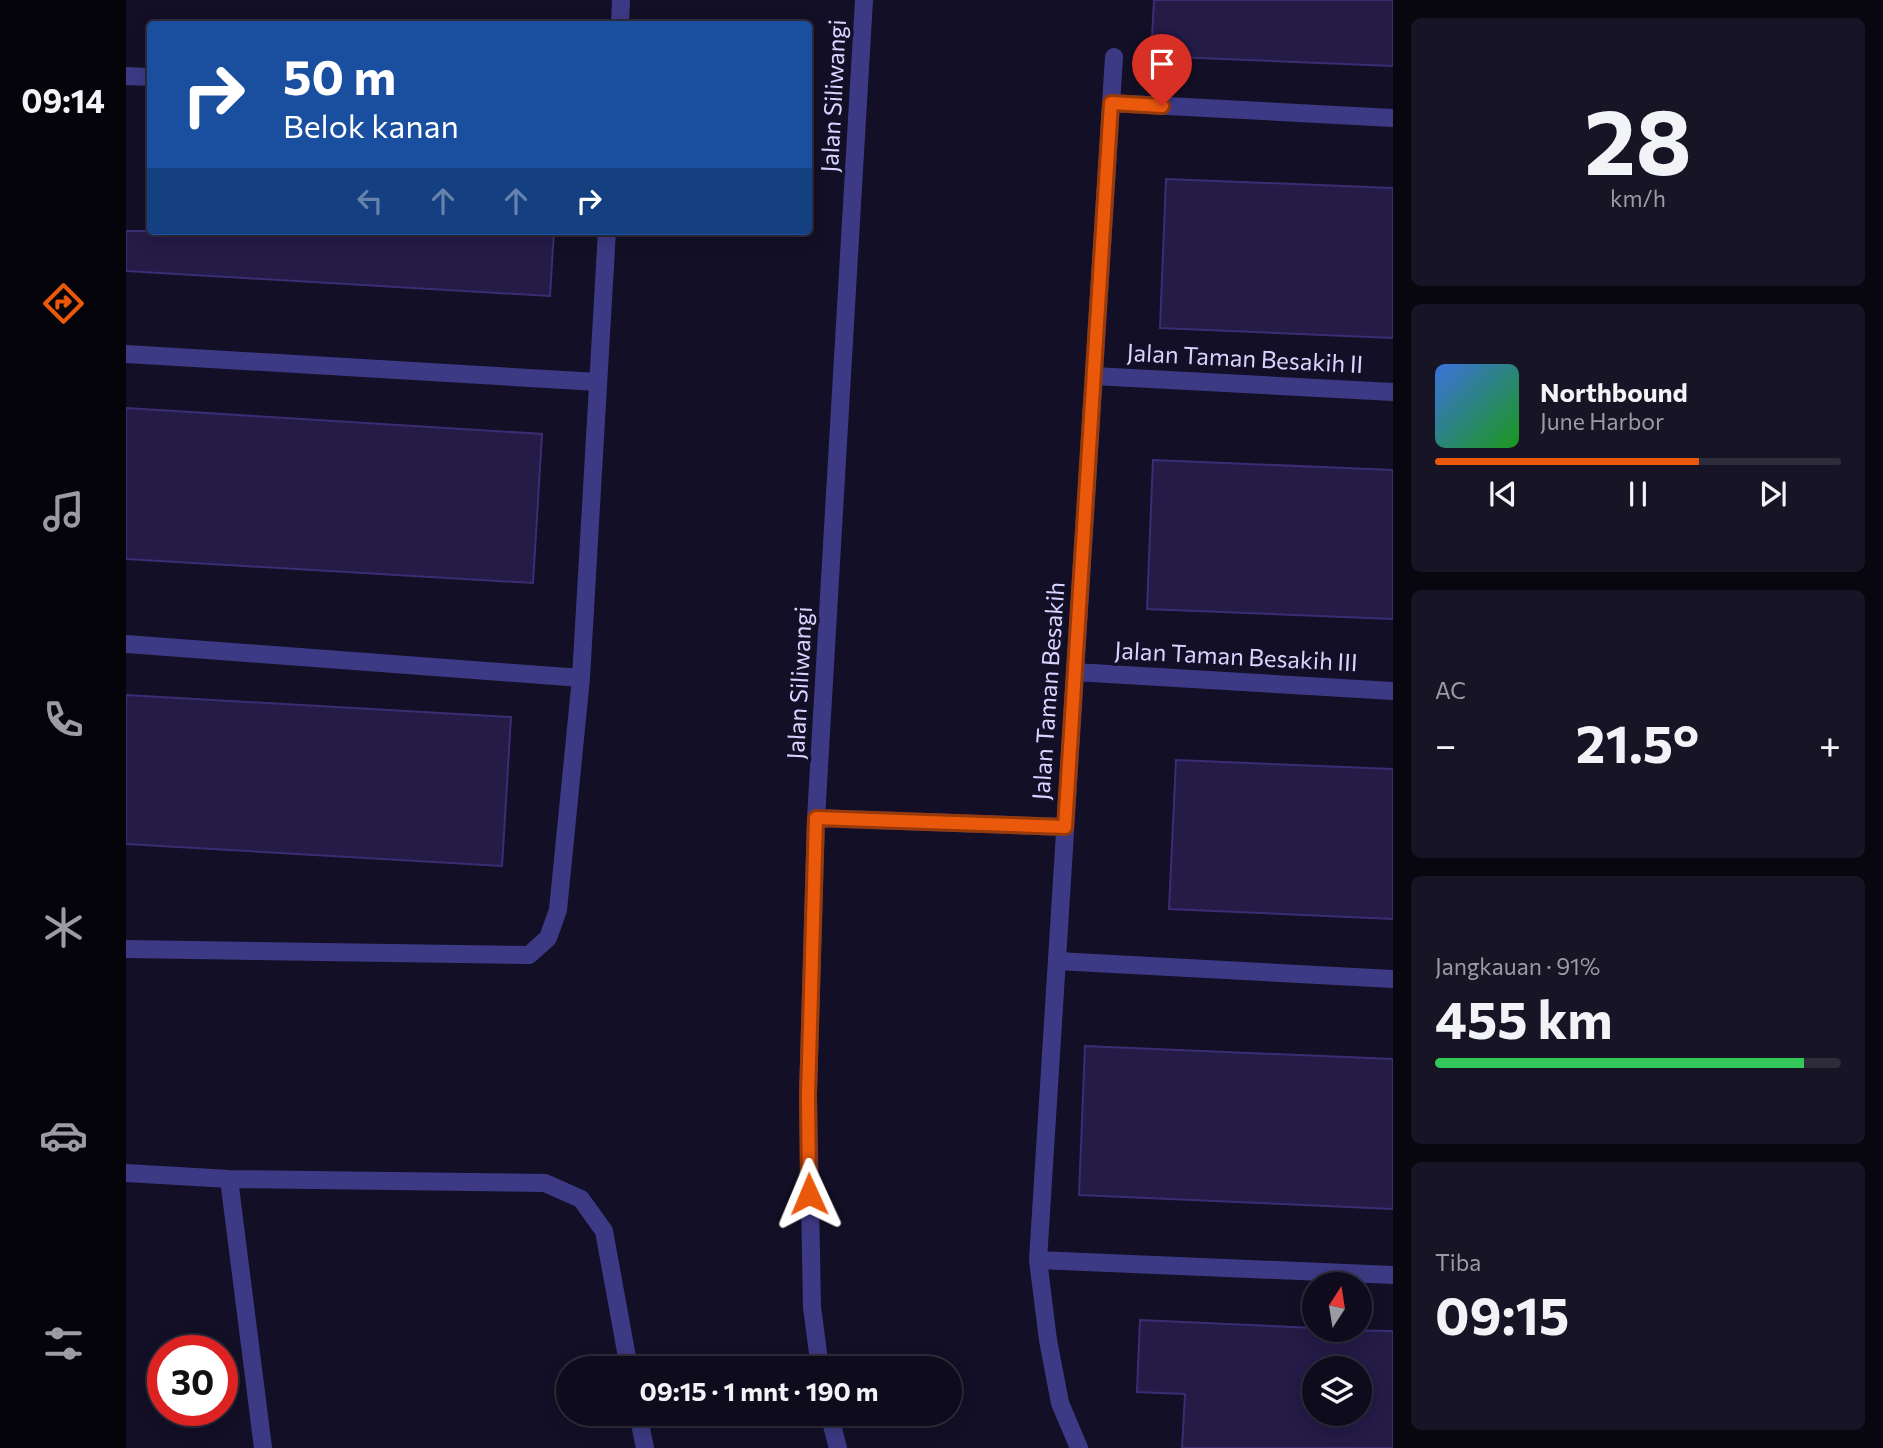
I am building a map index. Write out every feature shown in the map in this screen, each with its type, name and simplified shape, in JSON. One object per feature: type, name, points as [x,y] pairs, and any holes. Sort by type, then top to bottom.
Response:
[{"type":"street","points":[[620,21],[621,0]]},
{"type":"street","name":"Jalan Siliwangi","points":[[818,1356],[812,1307],[808,1095],[816,818],[864,0]]},
{"type":"street","name":"Jalan Taman Besakih","points":[[1079,1448],[1060,1403],[1048,1340],[1038,1260],[1114,57]]},
{"type":"street","points":[[126,76],[147,77]]},
{"type":"street","points":[[1111,103],[1393,118]]},
{"type":"street","points":[[126,949],[529,955],[548,938],[558,910],[581,678],[607,235]]},
{"type":"street","points":[[126,354],[598,382]]},
{"type":"street","name":"Jalan Taman Besakih II","points":[[1094,376],[1393,392]]},
{"type":"street","points":[[126,644],[581,678]]},
{"type":"street","name":"Jalan Taman Besakih III","points":[[1075,672],[1393,691]]},
{"type":"street","points":[[816,818],[1065,827]]},
{"type":"street","points":[[1057,961],[1393,979]]},
{"type":"street","points":[[126,1173],[229,1179],[544,1183],[581,1199],[604,1231],[627,1356]]},
{"type":"street","points":[[229,1179],[263,1448]]},
{"type":"street","points":[[1038,1260],[1393,1275]]},
{"type":"street","points":[[640,1426],[645,1448]]},
{"type":"street","points":[[832,1426],[838,1448]]},
{"type":"building","points":[[1154,0],[1393,0],[1393,66],[1151,56]]},
{"type":"building","points":[[1166,179],[1393,188],[1393,338],[1160,328]]},
{"type":"building","points":[[126,231],[147,231],[147,235],[554,235],[550,296],[126,271]]},
{"type":"building","points":[[126,408],[542,434],[533,583],[126,559]]},
{"type":"building","points":[[1153,460],[1393,470],[1393,619],[1147,609]]},
{"type":"building","points":[[126,695],[511,717],[502,866],[126,844]]},
{"type":"building","points":[[1176,760],[1393,769],[1393,919],[1169,909]]},
{"type":"building","points":[[1085,1046],[1393,1059],[1393,1209],[1079,1195]]},
{"type":"building","points":[[1140,1320],[1302,1327],[1302,1342],[1372,1342],[1372,1331],[1393,1331],[1393,1448],[1182,1448],[1185,1394],[1137,1392]]},
{"type":"route","points":[[809,1194],[808,1095],[816,818],[1065,827],[1111,103],[1162,106]]}]
